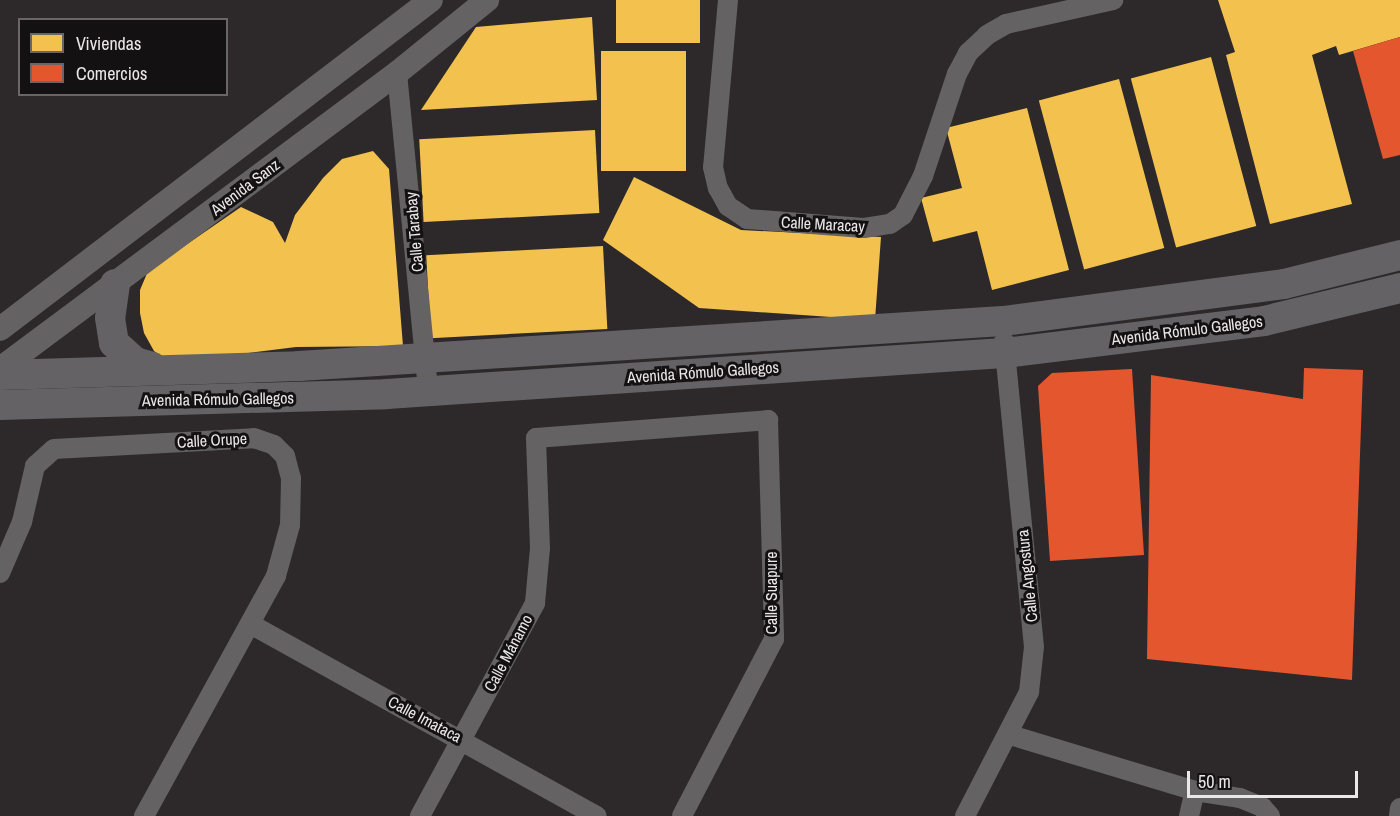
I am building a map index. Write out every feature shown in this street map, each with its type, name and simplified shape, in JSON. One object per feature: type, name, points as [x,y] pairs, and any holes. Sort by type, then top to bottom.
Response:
[{"type":"main road","name":"Avenida Rómulo Gallegos","points":[[0,375],[425,359],[1003,321],[1145,295],[1284,284],[1400,255]]},
{"type":"main road","points":[[116,284],[110,318],[114,343],[135,362],[155,368]]},
{"type":"main road","name":"Avenida Rómulo Gallegos","points":[[0,405],[428,391],[1004,353],[1264,321],[1400,288]]},
{"type":"street","points":[[0,329],[431,0]]},
{"type":"street","name":"Avenida Sanz","points":[[0,369],[397,73],[487,0]]},
{"type":"street","name":"Calle Maracay","points":[[728,0],[713,167],[718,188],[728,206],[747,219],[864,228],[890,224],[903,215],[923,176],[957,74],[968,54],[987,35],[1006,24],[1113,0]]},
{"type":"street","name":"Calle Tarabay","points":[[397,73],[428,391]]},
{"type":"street","name":"Calle Angostura","points":[[965,816],[1010,735],[1029,692],[1034,647],[1004,353],[1003,321]]},
{"type":"street","name":"Calle Suapure","points":[[536,438],[768,420],[774,639],[682,816]]},
{"type":"street","name":"Calle Mánamo","points":[[420,816],[535,603],[540,548],[536,438]]},
{"type":"street","name":"Calle Orupe","points":[[0,573],[22,522],[35,466],[54,450],[265,440],[281,450],[289,466],[290,525],[276,576],[252,625],[144,816]]},
{"type":"street","name":"Calle Imataca","points":[[252,625],[462,739],[597,816]]},
{"type":"street","points":[[1010,735],[1195,791],[1240,798],[1262,807],[1270,816]]},
{"type":"street","points":[[1189,816],[1195,791]]},
{"type":"street","points":[[1399,816],[1400,808]]},
{"type":"building: Viviendas","points":[[616,0],[700,0],[700,43],[616,43]]},
{"type":"building: Viviendas","points":[[1218,0],[1400,0],[1400,37],[1339,55],[1336,46],[1312,55],[1352,204],[1270,224],[1226,55],[1235,52]]},
{"type":"building: Viviendas","points":[[592,17],[597,100],[421,110],[476,27]]},
{"type":"building: Viviendas","points":[[601,51],[686,51],[686,171],[601,171]]},
{"type":"building: Viviendas","points":[[1211,57],[1256,226],[1176,248],[1131,78]]},
{"type":"building: Viviendas","points":[[1119,79],[1164,248],[1084,270],[1039,100]]},
{"type":"building: Viviendas","points":[[1027,108],[1069,270],[992,290],[977,231],[933,242],[921,198],[962,188],[946,128]]},
{"type":"building: Viviendas","points":[[595,130],[599,213],[424,222],[419,139]]},
{"type":"building: Viviendas","points":[[373,151],[389,169],[403,346],[296,347],[202,359],[164,358],[154,351],[144,333],[140,313],[140,290],[148,271],[241,207],[273,222],[285,243],[295,215],[323,178],[342,159]]},
{"type":"building: Viviendas","points":[[634,177],[741,230],[881,237],[875,320],[699,308],[603,240]]},
{"type":"building: Viviendas","points":[[603,246],[607,329],[431,338],[426,255]]},
{"type":"building: Comercios","points":[[1400,37],[1400,155],[1383,159],[1353,51]]},
{"type":"building: Comercios","points":[[1304,368],[1363,370],[1352,680],[1147,659],[1151,375],[1303,399]]},
{"type":"building: Comercios","points":[[1132,369],[1144,555],[1050,561],[1038,386],[1052,373]]}]
